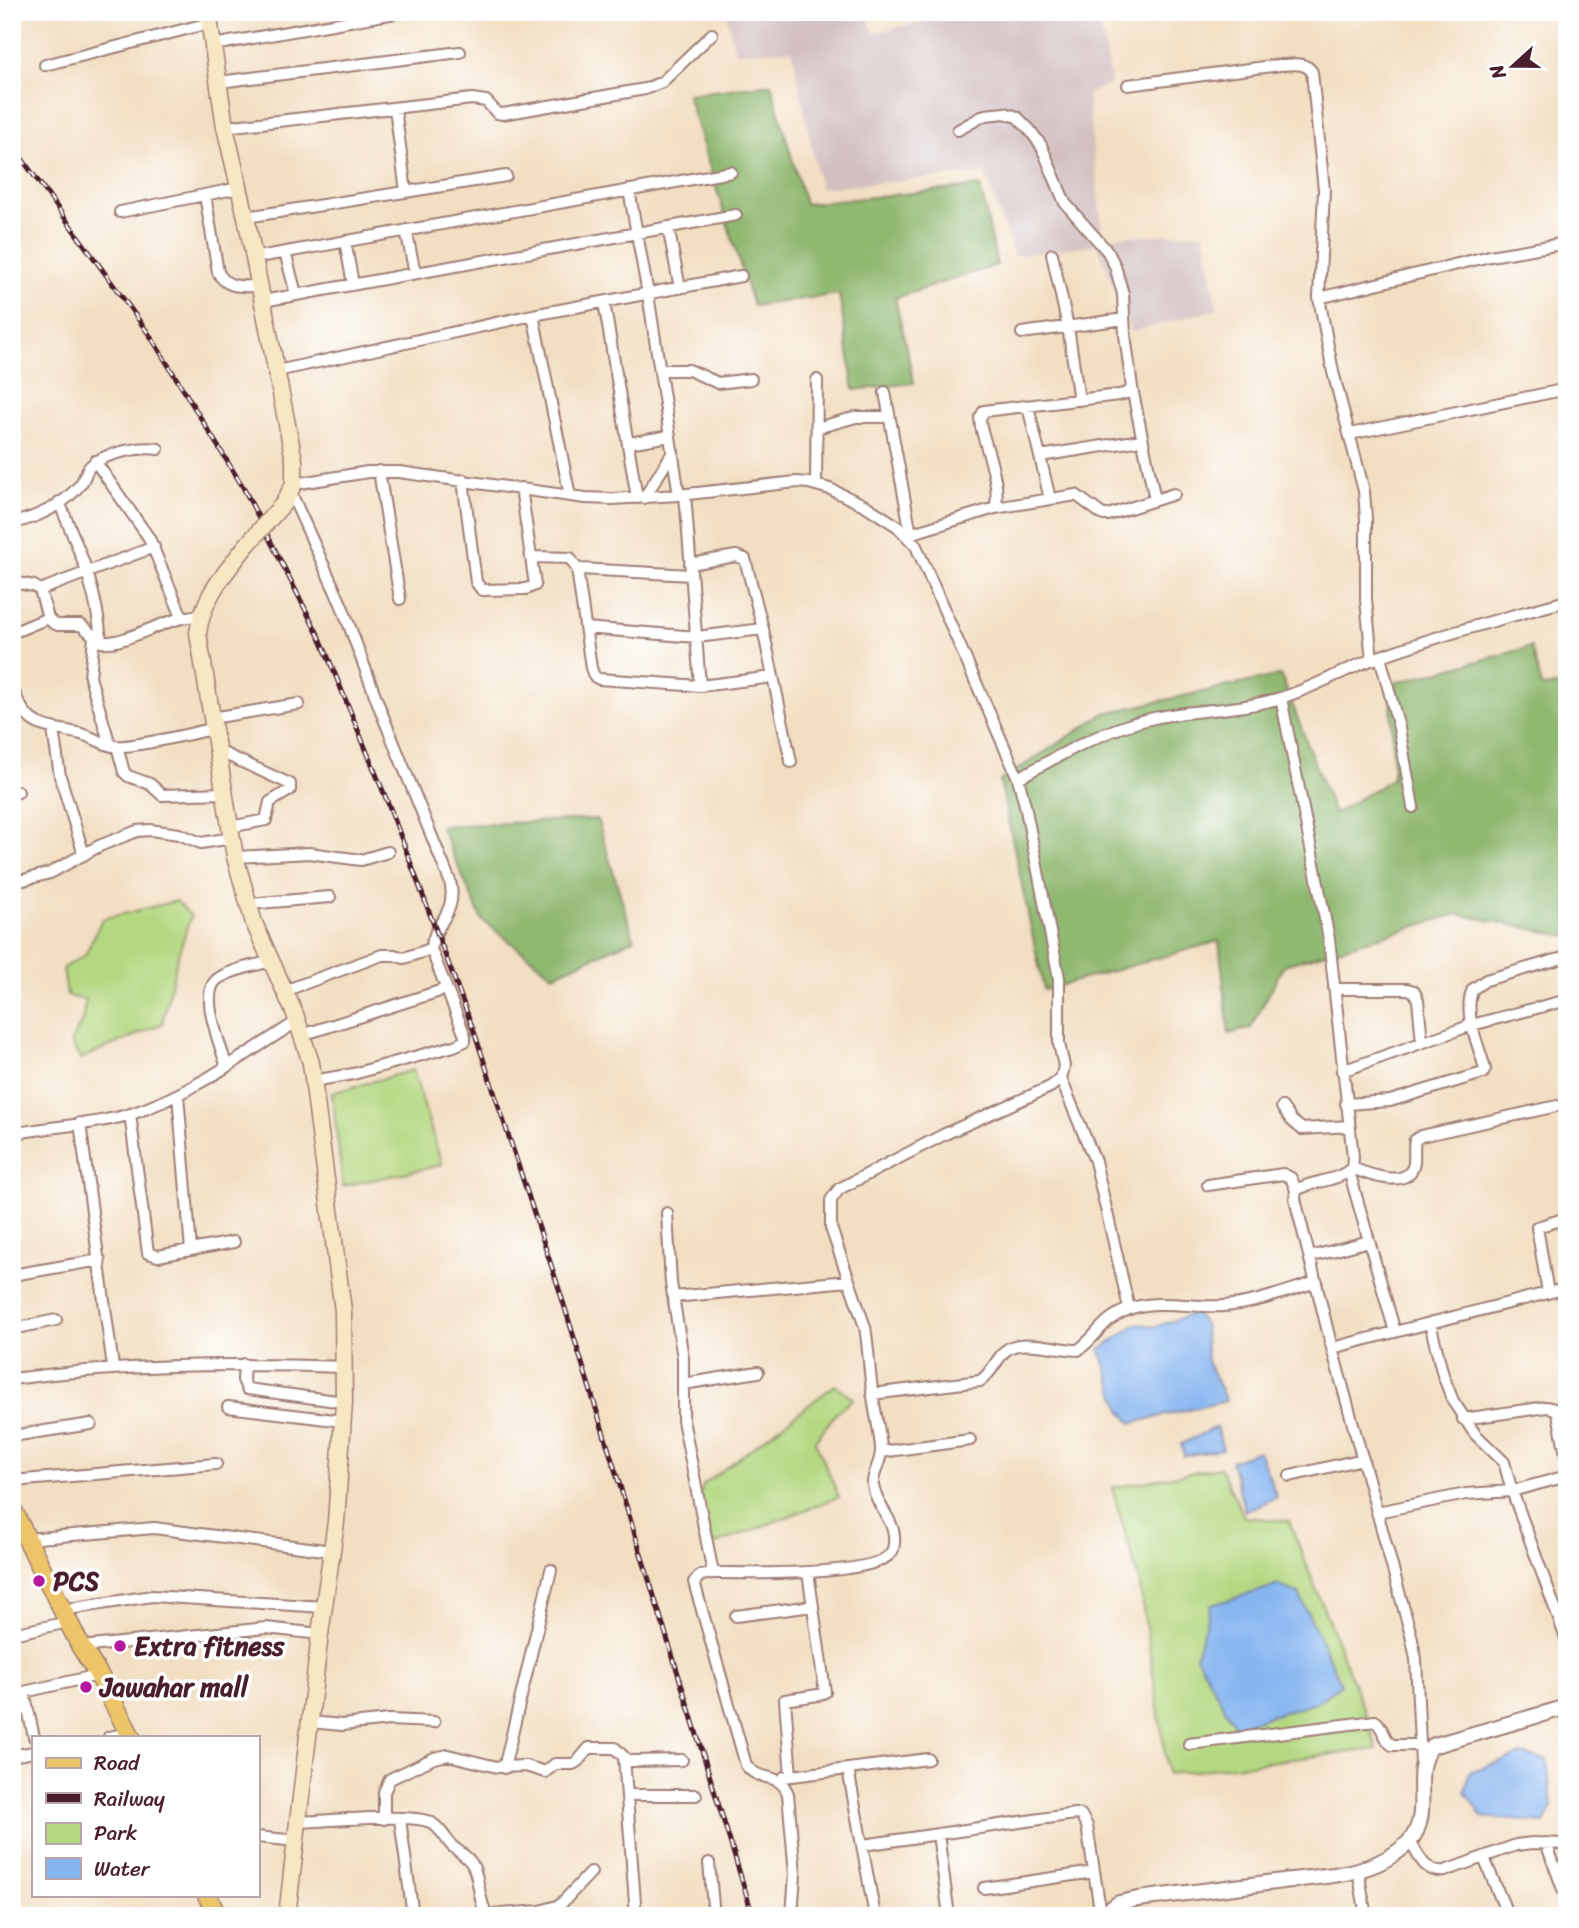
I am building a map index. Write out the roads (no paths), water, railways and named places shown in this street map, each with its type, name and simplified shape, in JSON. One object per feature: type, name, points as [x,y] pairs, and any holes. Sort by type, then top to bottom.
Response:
[{"type":"main road","points":[[209,17],[225,127],[246,217],[294,460],[289,493],[207,598],[198,633],[235,857],[248,904],[300,1028],[311,1063],[343,1311],[344,1402],[332,1551],[287,1916]]},
{"type":"main road","points":[[18,1524],[130,1735]]},
{"type":"main road","points":[[207,1896],[213,1915]]},
{"type":"street","points":[[213,45],[375,14],[401,12]]},
{"type":"street","points":[[45,65],[209,17]]},
{"type":"street","points":[[225,127],[480,99],[486,101],[497,113],[503,114],[645,89],[662,82],[712,34]]},
{"type":"street","points":[[219,82],[460,51]]},
{"type":"street","points":[[1128,85],[1280,65],[1303,64],[1312,72],[1324,190],[1320,298],[1333,372],[1365,500],[1366,600],[1376,658],[1399,728],[1413,807]]},
{"type":"street","points":[[395,108],[406,192]]},
{"type":"street","points":[[958,130],[985,116],[1005,113],[1017,117],[1029,128],[1046,157],[1065,203],[1108,252],[1124,294],[1124,319],[1132,388],[1155,500]]},
{"type":"street","points":[[253,258],[731,172]]},
{"type":"street","points":[[246,217],[506,176]]},
{"type":"street","points":[[120,212],[239,188]]},
{"type":"street","points":[[629,190],[682,494],[700,686]]},
{"type":"street","points":[[205,195],[218,272],[222,280],[228,285],[261,293],[296,295],[736,215]]},
{"type":"street","points":[[668,228],[680,288]]},
{"type":"street","points":[[406,230],[415,273]]},
{"type":"street","points":[[345,241],[353,284]]},
{"type":"street","points":[[1320,298],[1490,256],[1567,243]]},
{"type":"street","points":[[285,252],[296,295]]},
{"type":"street","points":[[1052,254],[1068,327],[1079,400]]},
{"type":"street","points":[[277,371],[533,315],[741,276]]},
{"type":"street","points":[[604,302],[628,443],[641,498]]},
{"type":"street","points":[[533,315],[570,496]]},
{"type":"street","points":[[1022,333],[1124,319]]},
{"type":"street","points":[[660,370],[690,370],[712,382],[722,384],[751,379]]},
{"type":"street","points":[[813,484],[817,380]]},
{"type":"street","points":[[995,508],[996,490],[980,418],[984,411],[1119,395],[1132,388]]},
{"type":"street","points":[[1350,435],[1567,389]]},
{"type":"street","points":[[884,392],[909,535]]},
{"type":"street","points":[[1028,406],[1050,499]]},
{"type":"street","points":[[817,428],[856,417],[889,417]]},
{"type":"street","points":[[628,443],[670,436]]},
{"type":"street","points":[[1040,456],[1141,440]]},
{"type":"street","points":[[12,523],[38,515],[78,488],[95,461],[141,448],[158,449]]},
{"type":"street","points":[[641,498],[673,452]]},
{"type":"street","points":[[95,461],[140,523],[182,617]]},
{"type":"street","points":[[379,471],[400,599]]},
{"type":"street","points":[[313,1081],[353,1074],[460,1044],[466,1036],[431,949],[432,939],[451,904],[453,892],[450,881],[382,714],[342,606],[289,493],[379,471],[431,475],[585,498],[641,498],[796,482],[813,484],[866,506],[909,535],[928,569],[1018,778],[1059,978],[1059,1045],[1064,1066],[1061,1079],[1095,1161],[1129,1308]]},
{"type":"street","points":[[463,480],[478,587],[487,591],[531,588],[535,585],[521,488]]},
{"type":"street","points":[[909,535],[995,508],[1050,499],[1076,495],[1103,515],[1108,515],[1174,494]]},
{"type":"street","points":[[59,502],[88,572],[99,612],[98,639],[90,677],[124,772],[150,784],[162,794],[224,793]]},
{"type":"street","points":[[40,590],[153,547]]},
{"type":"street","points":[[577,569],[690,570],[736,556],[745,559],[792,762]]},
{"type":"street","points":[[532,557],[570,558],[577,569],[591,668],[599,680],[700,686],[773,677]]},
{"type":"street","points":[[12,582],[34,586],[40,590],[48,618],[58,625],[81,625],[98,639],[116,641],[182,617],[201,616]]},
{"type":"street","points":[[1018,778],[1110,731],[1133,723],[1281,698],[1376,658],[1480,624],[1567,601]]},
{"type":"street","points":[[12,633],[48,618]]},
{"type":"street","points":[[585,628],[697,637],[763,629]]},
{"type":"street","points":[[12,687],[27,715],[42,727],[84,734],[113,746],[299,704]]},
{"type":"street","points":[[1281,698],[1329,939],[1349,1126],[1351,1170],[1395,1332]]},
{"type":"street","points":[[53,730],[60,776],[84,855]]},
{"type":"street","points":[[12,883],[50,873],[117,838],[150,830],[179,834],[201,843],[266,820],[270,802],[290,790],[290,784],[216,750]]},
{"type":"street","points":[[235,857],[309,853],[361,860],[387,852]]},
{"type":"street","points":[[248,904],[330,897]]},
{"type":"street","points":[[284,991],[382,955],[404,958],[431,949]]},
{"type":"street","points":[[1346,1104],[1390,1101],[1483,1073],[1485,1069],[1472,1025],[1469,1002],[1473,989],[1478,984],[1566,957]]},
{"type":"street","points":[[226,1065],[209,1002],[209,989],[220,977],[271,961]]},
{"type":"street","points":[[12,1134],[130,1114],[177,1095],[226,1065],[300,1028],[446,989]]},
{"type":"street","points":[[1334,989],[1413,991],[1418,1000],[1422,1042]]},
{"type":"street","points":[[1342,1071],[1472,1025],[1567,1000]]},
{"type":"street","points":[[928,1759],[774,1778],[760,1777],[752,1773],[746,1765],[695,1594],[694,1582],[701,1574],[808,1572],[870,1565],[888,1558],[893,1550],[892,1523],[877,1500],[873,1488],[873,1477],[881,1452],[865,1327],[831,1228],[831,1200],[839,1189],[945,1133],[1050,1087],[1061,1079]]},
{"type":"street","points":[[177,1095],[191,1250]]},
{"type":"street","points":[[1351,1170],[1384,1179],[1400,1177],[1412,1168],[1415,1140],[1421,1136],[1557,1106]]},
{"type":"street","points":[[1282,1107],[1302,1129],[1349,1126]]},
{"type":"street","points":[[130,1114],[148,1253],[158,1256],[234,1242]]},
{"type":"street","points":[[80,1123],[113,1367]]},
{"type":"street","points":[[1296,1190],[1345,1175],[1351,1170]]},
{"type":"street","points":[[863,1845],[1081,1815],[1087,1826],[1101,1916],[1119,1903],[1138,1899],[1342,1874],[1376,1864],[1394,1855],[1410,1841],[1422,1815],[1416,1659],[1409,1624],[1332,1348],[1295,1199],[1296,1190],[1291,1178],[1283,1174],[1208,1185]]},
{"type":"street","points":[[667,1213],[673,1297],[682,1345],[683,1420],[713,1573]]},
{"type":"street","points":[[1548,1293],[1537,1227],[1567,1219]]},
{"type":"street","points":[[1310,1257],[1369,1241]]},
{"type":"street","points":[[12,1275],[100,1260]]},
{"type":"street","points":[[673,1297],[849,1280]]},
{"type":"street","points":[[872,1394],[980,1381],[989,1375],[1006,1350],[1015,1345],[1078,1350],[1086,1345],[1102,1324],[1129,1308],[1146,1305],[1236,1305],[1317,1282]]},
{"type":"street","points":[[1332,1348],[1567,1289]]},
{"type":"street","points":[[12,1329],[56,1320]]},
{"type":"street","points":[[1430,1323],[1448,1391],[1463,1419],[1504,1462],[1511,1491],[1567,1640]]},
{"type":"street","points":[[244,1364],[243,1380],[247,1390],[344,1402]]},
{"type":"street","points":[[12,1379],[113,1367],[244,1364],[344,1367]]},
{"type":"street","points":[[683,1384],[758,1372]]},
{"type":"street","points":[[228,1407],[343,1421]]},
{"type":"street","points":[[1463,1419],[1547,1407],[1555,1409],[1567,1460]]},
{"type":"street","points":[[12,1436],[91,1424]]},
{"type":"street","points":[[881,1452],[970,1440]]},
{"type":"street","points":[[1290,1476],[1363,1459]]},
{"type":"street","points":[[12,1481],[216,1464]]},
{"type":"street","points":[[1377,1512],[1466,1493],[1511,1491],[1567,1475]]},
{"type":"street","points":[[18,1524],[154,1528],[332,1551]]},
{"type":"street","points":[[504,1768],[551,1570]]},
{"type":"street","points":[[791,1776],[785,1700],[825,1692],[808,1572]]},
{"type":"street","points":[[12,1634],[66,1616],[152,1596],[324,1607]]},
{"type":"street","points":[[736,1616],[813,1606]]},
{"type":"street","points":[[81,1647],[266,1628],[320,1634]]},
{"type":"street","points":[[34,1736],[24,1692],[99,1675]]},
{"type":"street","points":[[1421,1767],[1432,1746],[1567,1707]]},
{"type":"street","points":[[310,1722],[342,1725],[389,1720],[434,1722]]},
{"type":"street","points":[[1189,1744],[1375,1721],[1392,1745],[1419,1745]]},
{"type":"street","points":[[384,1819],[384,1793],[390,1780],[434,1758],[448,1755],[504,1768],[526,1766],[548,1772],[555,1764],[573,1764],[589,1748],[603,1746],[615,1748],[632,1761],[682,1760]]},
{"type":"street","points":[[12,1756],[32,1752]]},
{"type":"street","points":[[624,1757],[636,1916]]},
{"type":"street","points":[[848,1769],[875,1916]]},
{"type":"street","points":[[774,1778],[784,1783],[791,1806],[795,1874],[792,1916]]},
{"type":"street","points":[[627,1795],[696,1795]]},
{"type":"street","points":[[299,1822],[400,1819],[422,1820],[436,1826],[454,1848],[471,1862],[487,1916],[541,1911],[560,1905],[591,1872]]},
{"type":"street","points":[[400,1819],[413,1916]]},
{"type":"street","points":[[938,1834],[949,1916]]},
{"type":"street","points":[[259,1837],[297,1841]]},
{"type":"street","points":[[1410,1841],[1427,1868],[1436,1872],[1485,1858],[1516,1845],[1567,1844]]},
{"type":"street","points":[[1546,1843],[1567,1900]]},
{"type":"street","points":[[1485,1858],[1508,1916]]},
{"type":"street","points":[[709,1863],[713,1916]]},
{"type":"street","points":[[1358,1870],[1366,1916]]},
{"type":"street","points":[[984,1888],[1094,1872]]},
{"type":"water","points":[[1195,1313],[1204,1324],[1207,1361],[1226,1401],[1132,1423],[1121,1410],[1100,1350],[1138,1323],[1155,1327]]},
{"type":"water","points":[[1216,1427],[1223,1449],[1184,1456],[1181,1444]]},
{"type":"water","points":[[1259,1451],[1277,1497],[1245,1511],[1231,1461]]},
{"type":"water","points":[[1279,1585],[1299,1594],[1341,1684],[1319,1701],[1235,1727],[1196,1656],[1211,1605]]},
{"type":"water","points":[[1523,1754],[1547,1760],[1552,1808],[1544,1823],[1482,1817],[1465,1792],[1469,1772]]},
{"type":"railway","points":[[12,145],[151,337],[243,487],[321,640],[390,808],[475,1034],[560,1292],[753,1916]]},
{"type":"place","name":"PCS","points":[[39,1581]]},
{"type":"place","name":"Extra fitness","points":[[120,1646]]},
{"type":"place","name":"Jawahar mall","points":[[86,1687]]}]
